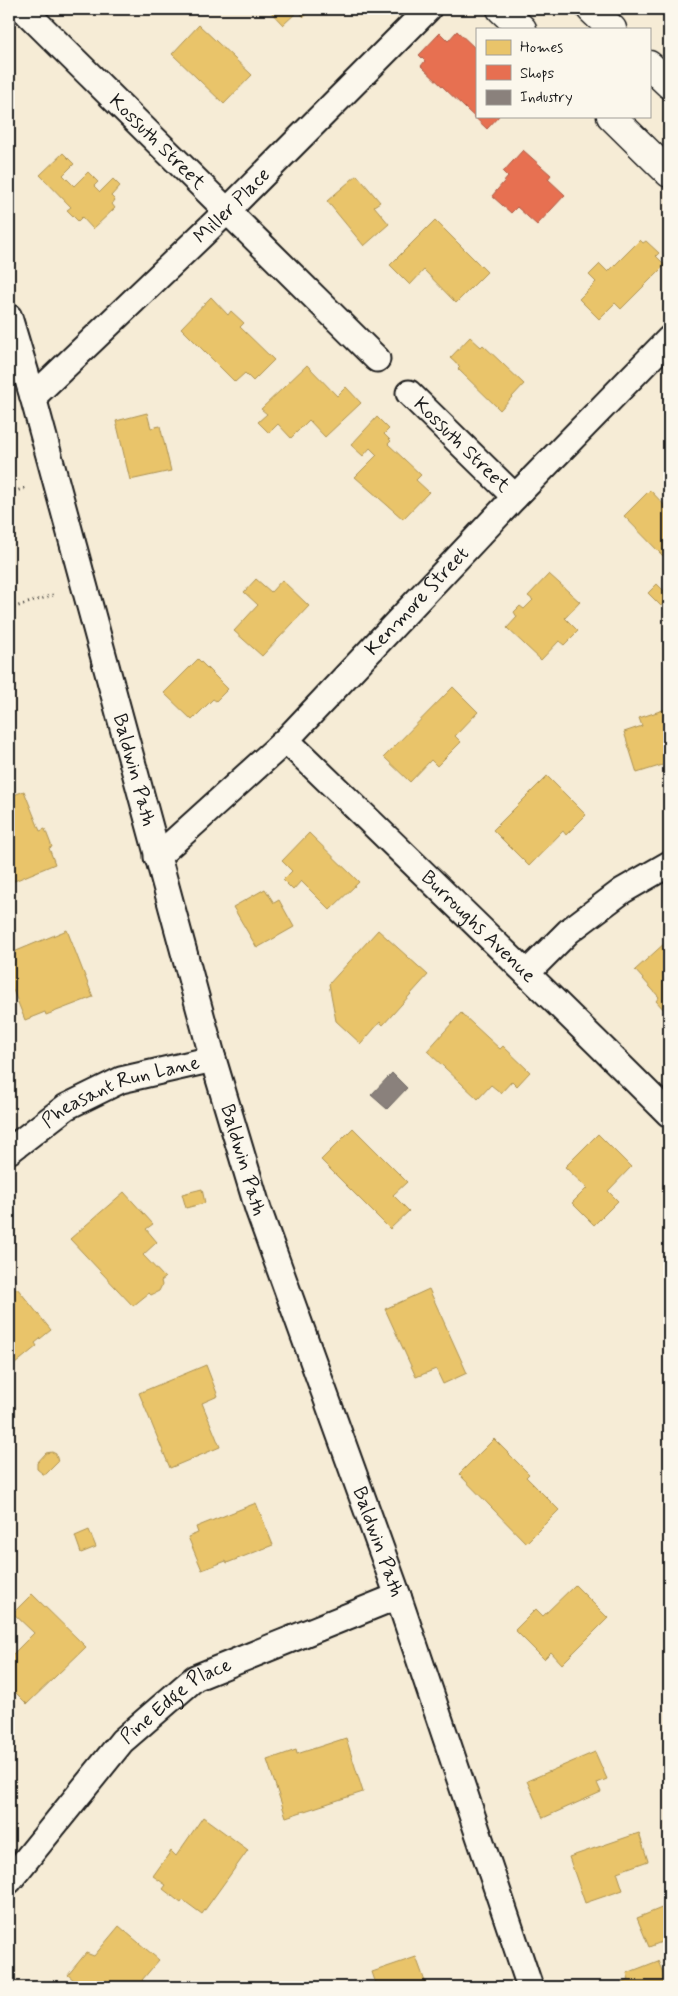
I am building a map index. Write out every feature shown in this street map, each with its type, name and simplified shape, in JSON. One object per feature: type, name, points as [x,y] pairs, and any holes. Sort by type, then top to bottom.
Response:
[{"type":"main road","points":[[501,9],[521,28]]},
{"type":"main road","points":[[591,9],[611,28]]},
{"type":"main road","points":[[650,66],[669,84]]},
{"type":"main road","points":[[614,118],[669,173]]},
{"type":"street","name":"Kossuth Street","points":[[23,9],[377,359]]},
{"type":"street","name":"Miller Place","points":[[33,398],[228,211],[428,9]]},
{"type":"street","name":"Baldwin Path","points":[[9,317],[33,398],[213,1059],[258,1209],[398,1596],[530,1987]]},
{"type":"street","name":"Kenmore Street","points":[[157,857],[286,740],[515,497],[669,339]]},
{"type":"street","name":"Kossuth Street","points":[[409,393],[515,497]]},
{"type":"street","name":"Burroughs Avenue","points":[[286,740],[480,930],[527,972],[669,1114]]},
{"type":"street","points":[[527,972],[569,931],[599,908],[622,891],[669,864]]},
{"type":"street","name":"Pheasant Run Lane","points":[[9,1151],[66,1107],[121,1080],[213,1059]]},
{"type":"street","name":"Pine Edge Place","points":[[9,1881],[122,1740],[195,1678],[398,1596]]},
{"type":"path","points":[[9,493],[26,488]]},
{"type":"path","points":[[9,609],[56,594]]},
{"type":"building: Homes","points":[[270,9],[313,9],[304,17],[298,11],[283,25]]},
{"type":"building: Homes","points":[[199,25],[252,75],[224,104],[172,54]]},
{"type":"building: Homes","points":[[63,153],[74,164],[63,175],[74,186],[88,172],[98,182],[94,186],[100,192],[113,179],[120,186],[111,196],[115,200],[112,204],[115,208],[93,229],[82,217],[78,221],[67,210],[71,207],[40,175]]},
{"type":"building: Homes","points":[[357,175],[380,202],[374,206],[389,224],[364,246],[327,201]]},
{"type":"building: Homes","points":[[435,220],[487,272],[456,303],[424,270],[410,285],[390,265]]},
{"type":"building: Homes","points":[[640,240],[643,243],[646,241],[659,253],[656,256],[665,265],[621,309],[615,303],[599,319],[579,299],[596,282],[589,275],[600,264],[608,272]]},
{"type":"building: Homes","points":[[211,297],[228,315],[231,311],[244,323],[240,327],[274,360],[253,381],[245,373],[235,382],[181,328]]},
{"type":"building: Homes","points":[[470,337],[481,347],[483,345],[524,384],[500,410],[458,369],[460,367],[450,358]]},
{"type":"building: Homes","points":[[307,365],[337,396],[346,387],[361,403],[325,437],[309,420],[291,438],[278,424],[269,433],[258,422],[267,414],[261,409]]},
{"type":"building: Homes","points":[[147,413],[151,428],[160,426],[171,471],[130,480],[116,421]]},
{"type":"building: Homes","points":[[377,417],[389,429],[384,434],[391,441],[388,444],[421,475],[416,480],[429,492],[403,519],[355,477],[377,455],[370,448],[363,456],[351,445]]},
{"type":"building: Homes","points":[[650,490],[669,510],[669,550],[663,556],[624,516]]},
{"type":"building: Homes","points":[[549,574],[580,602],[565,618],[578,631],[564,645],[559,641],[541,660],[507,628],[517,617],[514,612],[520,606],[524,609],[533,600],[528,596]]},
{"type":"building: Homes","points":[[256,579],[271,592],[282,580],[309,606],[262,656],[234,631],[258,605],[244,592]]},
{"type":"building: Homes","points":[[657,584],[669,596],[661,606],[648,593]]},
{"type":"building: Homes","points":[[198,659],[228,689],[216,701],[213,699],[192,720],[164,693]]},
{"type":"building: Homes","points":[[453,687],[478,712],[455,736],[461,742],[437,766],[431,760],[410,782],[384,757]]},
{"type":"building: Homes","points":[[669,708],[669,763],[637,773],[624,732],[642,726],[639,718]]},
{"type":"building: Homes","points":[[547,776],[586,815],[566,835],[563,831],[529,866],[493,830]]},
{"type":"building: Homes","points":[[24,791],[40,831],[45,829],[52,847],[49,848],[55,864],[12,882],[9,875],[9,797]]},
{"type":"building: Homes","points":[[309,833],[359,882],[330,910],[301,881],[293,890],[283,880],[292,871],[282,861]]},
{"type":"building: Homes","points":[[265,889],[274,903],[279,900],[294,927],[257,948],[233,907]]},
{"type":"building: Homes","points":[[67,930],[93,997],[46,1015],[45,1012],[25,1020],[9,980],[9,954]]},
{"type":"building: Homes","points":[[378,930],[428,975],[383,1025],[380,1022],[361,1044],[336,1021],[329,984]]},
{"type":"building: Homes","points":[[666,942],[669,945],[669,1008],[665,1011],[656,1001],[659,997],[635,970]]},
{"type":"building: Homes","points":[[461,1013],[500,1049],[503,1046],[530,1072],[517,1086],[512,1081],[501,1093],[491,1085],[478,1099],[427,1051]]},
{"type":"building: Homes","points":[[353,1128],[407,1182],[393,1195],[409,1211],[390,1229],[321,1160]]},
{"type":"building: Homes","points":[[598,1134],[631,1167],[608,1191],[618,1201],[594,1225],[572,1203],[587,1188],[565,1167]]},
{"type":"building: Homes","points":[[202,1189],[205,1203],[186,1208],[182,1194]]},
{"type":"building: Homes","points":[[124,1192],[153,1224],[146,1229],[157,1242],[143,1255],[165,1278],[161,1281],[162,1285],[159,1291],[151,1295],[149,1293],[133,1306],[70,1239]]},
{"type":"building: Homes","points":[[17,1288],[51,1330],[35,1343],[37,1346],[9,1369],[9,1295]]},
{"type":"building: Homes","points":[[429,1289],[467,1373],[443,1384],[436,1369],[416,1377],[385,1309]]},
{"type":"building: Homes","points":[[206,1365],[218,1396],[202,1403],[220,1447],[170,1468],[139,1393]]},
{"type":"building: Homes","points":[[494,1439],[529,1474],[526,1477],[559,1510],[526,1543],[459,1474]]},
{"type":"building: Homes","points":[[52,1452],[56,1454],[58,1462],[46,1474],[43,1474],[37,1469],[37,1463],[46,1453]]},
{"type":"building: Homes","points":[[256,1503],[273,1545],[227,1563],[226,1561],[202,1570],[188,1537],[198,1533],[196,1527]]},
{"type":"building: Homes","points":[[89,1530],[96,1547],[81,1553],[75,1536]]},
{"type":"building: Homes","points":[[575,1585],[608,1618],[562,1664],[551,1652],[544,1659],[515,1630],[536,1609],[543,1616]]},
{"type":"building: Homes","points":[[32,1594],[86,1647],[27,1704],[9,1686],[9,1658],[34,1633],[13,1613]]},
{"type":"building: Homes","points":[[346,1738],[363,1792],[286,1817],[267,1760],[296,1750],[297,1754]]},
{"type":"building: Homes","points":[[595,1752],[607,1779],[597,1783],[601,1792],[543,1818],[527,1781]]},
{"type":"building: Homes","points":[[203,1817],[248,1850],[202,1914],[183,1900],[181,1903],[163,1889],[166,1885],[153,1876],[171,1851],[176,1856]]},
{"type":"building: Homes","points":[[639,1833],[648,1861],[617,1872],[623,1890],[585,1903],[569,1857]]},
{"type":"building: Homes","points":[[669,1905],[669,1939],[649,1947],[637,1918]]},
{"type":"building: Homes","points":[[119,1926],[159,1960],[142,1980],[150,1987],[82,1987],[68,1975],[86,1953],[94,1956]]},
{"type":"building: Homes","points":[[416,1957],[427,1987],[377,1987],[372,1972]]},
{"type":"building: Homes","points":[[658,1961],[669,1987],[611,1987],[629,1980],[627,1973]]},
{"type":"building: Shops","points":[[457,31],[476,49],[476,118],[497,118],[487,129],[421,66],[425,61],[419,55],[440,33],[448,41]]},
{"type":"building: Shops","points":[[523,150],[551,175],[548,179],[565,195],[537,225],[517,207],[511,213],[492,196],[508,177],[503,172]]},
{"type":"building: Industry","points":[[392,1073],[407,1088],[387,1109],[371,1095]]}]
